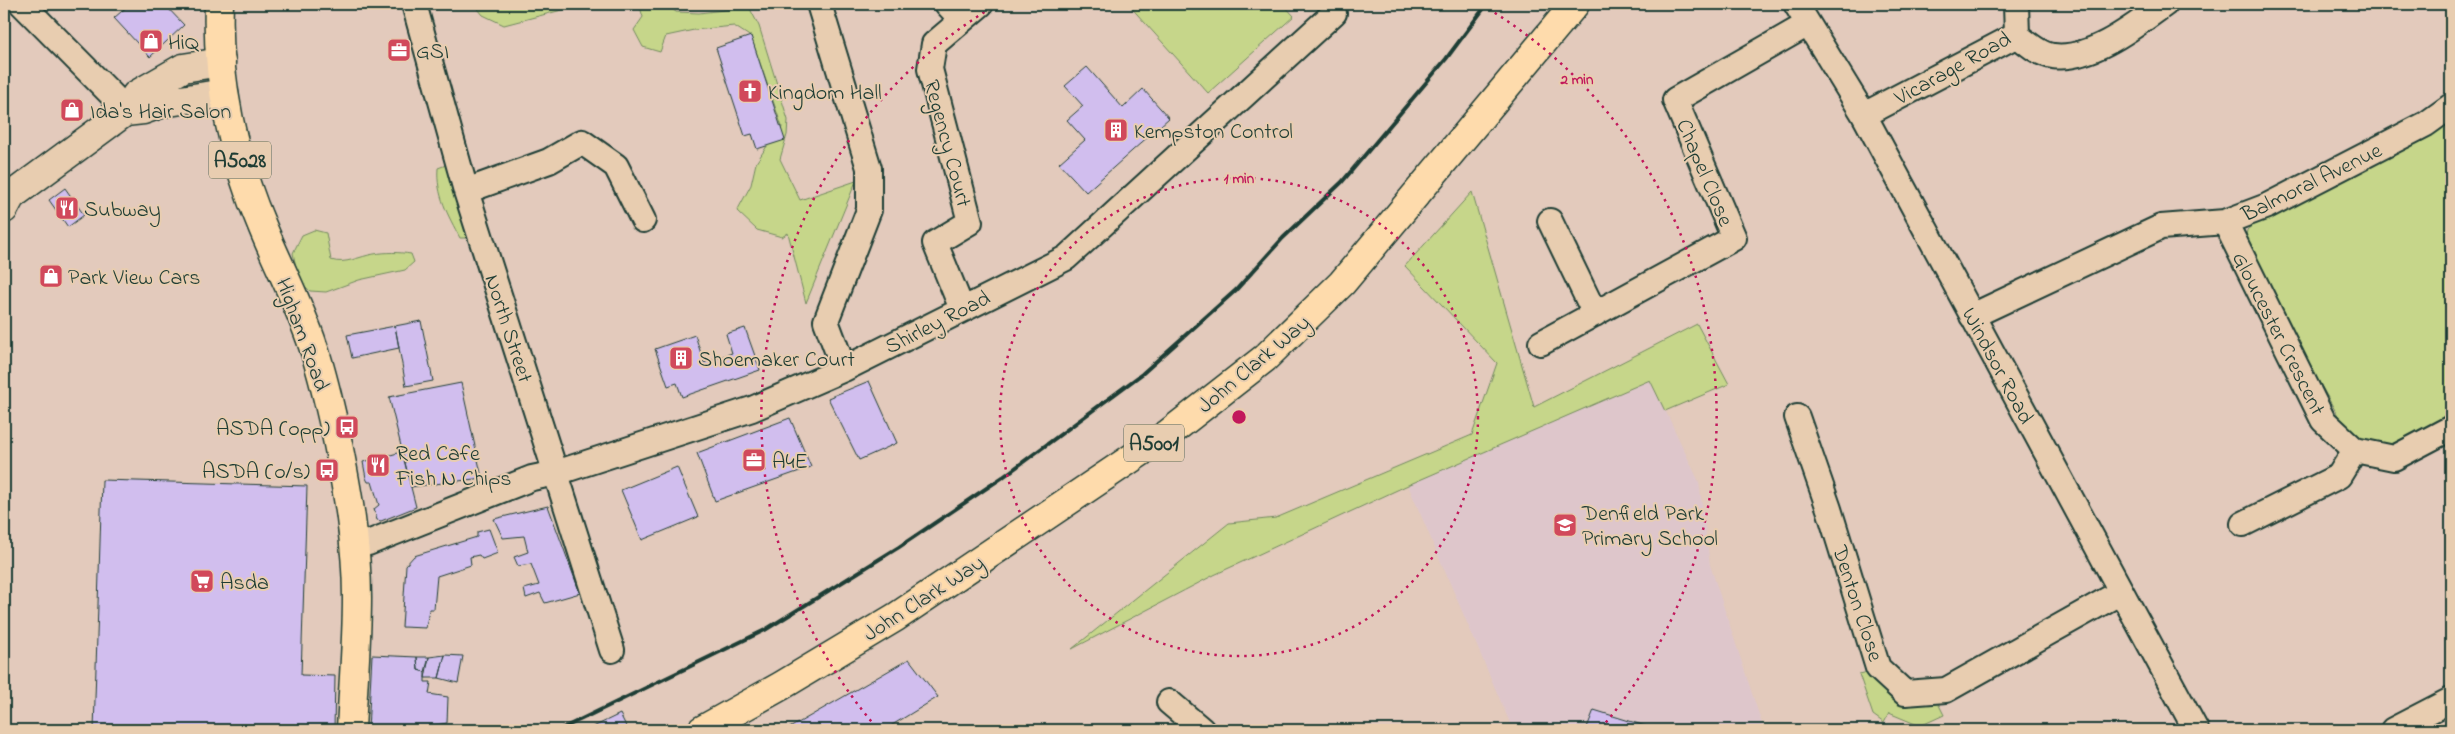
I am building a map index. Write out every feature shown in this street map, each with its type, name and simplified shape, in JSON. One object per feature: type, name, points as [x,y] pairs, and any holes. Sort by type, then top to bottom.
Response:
[{"type":"main road","name":"Higham Road","points":[[219,4],[224,93],[242,167],[262,226],[313,345],[324,382],[342,466],[355,544],[357,600],[351,730]]},
{"type":"main road","name":"John Clark Way","points":[[702,730],[782,686],[896,617],[1169,433],[1265,358],[1342,283],[1575,4]]},
{"type":"main road","points":[[6,201],[125,112],[136,95],[183,68],[221,62]]},
{"type":"main road","points":[[125,112],[143,110],[184,99],[224,93]]},
{"type":"street","points":[[22,4],[114,97],[125,112]]},
{"type":"street","name":"North Street","points":[[414,4],[466,191],[612,650]]},
{"type":"street","points":[[819,4],[868,168],[868,210],[826,321],[844,369]]},
{"type":"street","name":"Regency Court","points":[[962,309],[936,243],[970,222],[930,69],[934,44],[955,12],[981,4]]},
{"type":"street","name":"Windsor Road","points":[[1796,4],[1864,115],[2196,730]]},
{"type":"street","name":"Vicarage Road","points":[[1864,115],[2017,35],[2016,4]]},
{"type":"street","points":[[2017,35],[2033,48],[2052,56],[2079,56],[2134,27],[2165,4]]},
{"type":"street","name":"Shirley Road","points":[[355,544],[368,543],[532,478],[556,473],[752,409],[844,369],[1066,258],[1334,14]]},
{"type":"street","name":"Chapel Close","points":[[1541,344],[1734,238],[1674,100],[1808,24]]},
{"type":"street","name":"Balmoral Avenue","points":[[1972,316],[2161,227],[2225,222],[2267,206],[2426,124],[2451,106]]},
{"type":"street","points":[[466,191],[549,160],[582,142],[616,166],[643,220]]},
{"type":"street","points":[[1550,221],[1595,314]]},
{"type":"street","name":"Gloucester Crescent","points":[[2225,222],[2323,420],[2354,450]]},
{"type":"street","name":"Denton Close","points":[[1797,417],[1829,509],[1878,668],[1905,693],[1946,690],[2121,592]]},
{"type":"street","points":[[2243,524],[2339,476],[2354,450],[2394,458],[2451,428]]},
{"type":"street","points":[[2393,730],[2451,700]]},
{"type":"street","points":[[1169,702],[1202,730]]},
{"type":"shaded area","name":"Denfield Park Primary School","points":[[1651,380],[1699,482],[1710,565],[1764,730],[1513,730],[1408,485]]},
{"type":"green space","points":[[474,4],[585,4],[504,25],[483,15]]},
{"type":"green space","points":[[639,4],[665,4],[676,12],[699,13],[749,7],[759,26],[788,120],[787,135],[780,159],[800,200],[856,181],[806,303],[788,233],[782,237],[757,230],[737,211],[751,185],[756,163],[767,146],[778,137],[782,127],[751,37],[734,26],[694,30],[666,36],[660,52],[643,47],[634,30],[643,17]]},
{"type":"green space","points":[[1128,4],[1283,4],[1294,16],[1208,93]]},
{"type":"green space","points":[[2451,121],[2451,413],[2404,439],[2384,446],[2366,446],[2350,434],[2344,426],[2244,250],[2247,230],[2266,213]]},
{"type":"green space","points":[[446,165],[456,165],[475,238],[460,238],[444,205],[439,187],[438,168]]},
{"type":"green space","points":[[1472,192],[1534,407],[1697,324],[1729,384],[1665,411],[1650,380],[1408,485],[1214,575],[1072,649],[1229,523],[1276,518],[1472,435],[1497,363],[1405,266]]},
{"type":"green space","points":[[314,230],[326,233],[331,260],[352,260],[374,254],[397,253],[411,254],[414,262],[405,270],[359,280],[326,292],[310,291],[299,281],[293,253],[302,235]]},
{"type":"green space","points":[[1874,671],[1937,701],[1944,715],[1920,726],[1889,713],[1884,723],[1873,715],[1859,674]]},
{"type":"building","name":"HiQ","points":[[130,4],[164,4],[184,25],[150,57],[114,18]]},
{"type":"building","name":"Kingdom Hall","points":[[751,36],[785,140],[757,149],[752,134],[745,136],[716,48]]},
{"type":"building","name":"Kempston Control","points":[[1087,67],[1123,108],[1143,89],[1169,118],[1086,192],[1059,163],[1085,140],[1067,120],[1083,106],[1065,86]]},
{"type":"building","name":"Subway","points":[[65,188],[84,215],[68,227],[49,200]]},
{"type":"building","points":[[421,321],[433,381],[406,386],[395,326]]},
{"type":"building","points":[[395,326],[399,348],[352,358],[347,335]]},
{"type":"building","name":"Shoemaker Court","points":[[745,328],[760,370],[682,397],[677,383],[668,386],[655,349],[695,335],[704,363],[732,353],[726,334]]},
{"type":"building","points":[[869,381],[897,443],[859,460],[828,398]]},
{"type":"building","points":[[461,383],[482,478],[411,487],[389,397]]},
{"type":"building","name":"A4E","points":[[790,418],[811,467],[715,501],[697,453]]},
{"type":"building","points":[[402,452],[416,507],[381,521],[377,520],[374,509],[379,505],[372,482],[368,482],[366,478],[363,462]]},
{"type":"building","points":[[677,467],[698,517],[642,540],[621,490]]},
{"type":"building","name":"Asda","points":[[102,480],[307,486],[301,675],[335,676],[334,730],[94,730]]},
{"type":"building","points":[[548,506],[580,593],[545,603],[540,593],[526,598],[524,589],[539,585],[531,564],[518,566],[514,557],[528,552],[524,536],[503,538],[494,519]]},
{"type":"building","points":[[489,529],[498,553],[482,559],[479,555],[470,557],[471,565],[437,576],[434,609],[429,609],[426,628],[402,627],[406,565],[414,556],[477,537],[477,532]]},
{"type":"building","points":[[372,655],[417,657],[418,670],[425,672],[425,682],[431,682],[429,694],[448,697],[447,723],[408,730],[368,730]]},
{"type":"building","points":[[445,655],[439,678],[425,678],[429,657]]},
{"type":"building","points":[[445,655],[463,656],[458,683],[439,678]]},
{"type":"building","points":[[417,657],[429,657],[425,672],[418,670]]},
{"type":"building","points":[[909,659],[938,697],[884,730],[786,730]]},
{"type":"building","points":[[1594,710],[1655,729],[1655,730],[1586,730]]},
{"type":"building","points":[[620,714],[628,730],[587,730]]},
{"type":"railway","points":[[559,730],[765,630],[899,547],[1003,477],[1142,374],[1236,290],[1283,238],[1342,182],[1446,59],[1487,4]]},
{"type":"place","name":"HiQ","points":[[151,41]]},
{"type":"place","name":"GSI","points":[[399,50]]},
{"type":"place","name":"Kingdom Hall","points":[[750,91]]},
{"type":"place","name":"Ida's Hair Salon","points":[[72,110]]},
{"type":"place","name":"Kempston Control","points":[[1116,130]]},
{"type":"place","name":"Subway","points":[[67,208]]},
{"type":"place","name":"Park View Cars","points":[[51,276]]},
{"type":"place","name":"Shoemaker Court","points":[[681,358]]},
{"type":"place","name":"ASDA (opp)","points":[[347,427]]},
{"type":"place","name":"A4E","points":[[754,460]]},
{"type":"place","name":"Red Cafe Fish N Chips","points":[[378,465]]},
{"type":"place","name":"ASDA (o/s)","points":[[327,470]]},
{"type":"place","name":"Denfield Park Primary School","points":[[1565,525]]},
{"type":"place","name":"Asda","points":[[202,581]]}]
